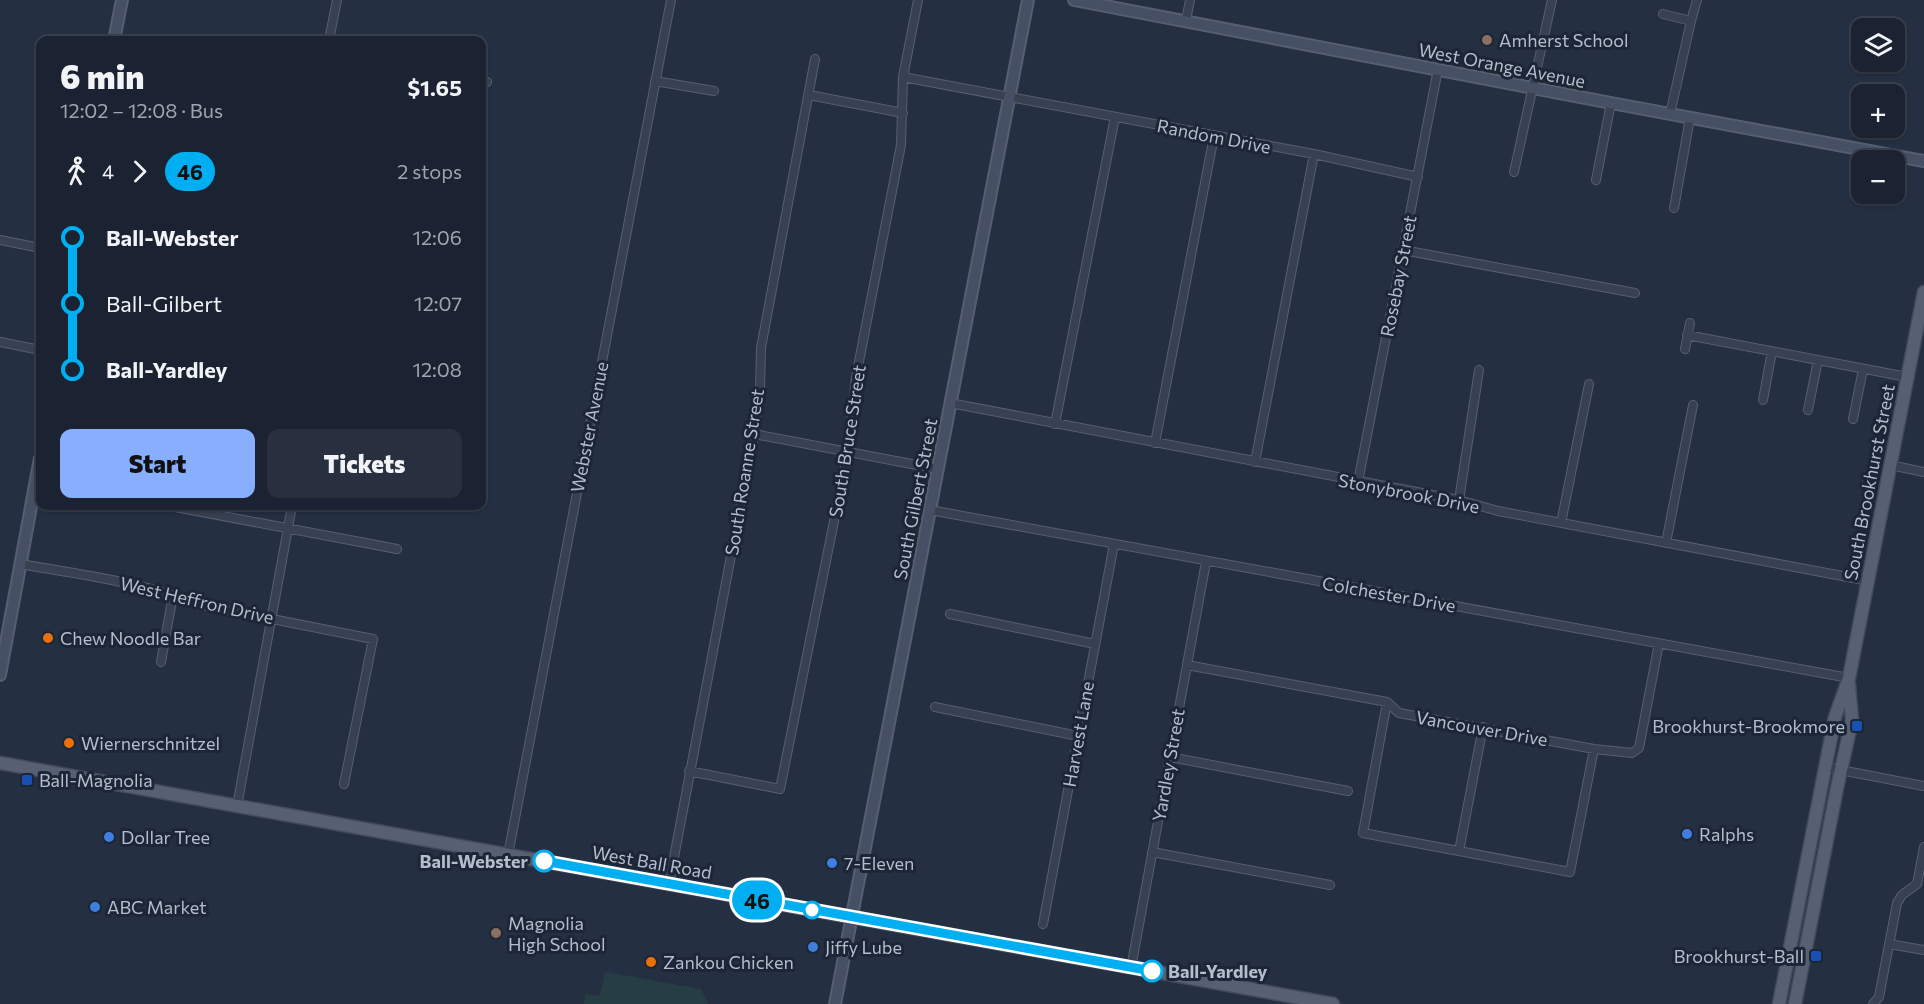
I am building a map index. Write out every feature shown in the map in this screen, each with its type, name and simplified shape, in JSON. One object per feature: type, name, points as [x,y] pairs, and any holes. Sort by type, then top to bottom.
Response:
[{"type":"main road","name":"South Brookhurst Street","points":[[1779,1004],[1835,717],[1849,678],[1869,581],[1924,292]]},
{"type":"main road","name":"South Brookhurst Street","points":[[1795,1004],[1840,770],[1852,720],[1849,678]]},
{"type":"main road","name":"West Ball Road","points":[[0,763],[1333,1004]]},
{"type":"street","points":[[115,36],[122,0]]},
{"type":"street","points":[[330,36],[337,0]]},
{"type":"street","name":"Webster Avenue","points":[[508,855],[523,764],[671,0]]},
{"type":"street","name":"South Bruce Street","points":[[689,771],[780,789],[848,452],[856,377],[901,145],[903,77],[918,0]]},
{"type":"street","name":"South Gilbert Street","points":[[835,1004],[1028,0]]},
{"type":"street","name":"West Orange Avenue","points":[[1074,0],[1611,104],[1924,161]]},
{"type":"street","points":[[1186,20],[1190,0]]},
{"type":"street","points":[[1514,172],[1552,0]]},
{"type":"street","points":[[1670,114],[1697,0]]},
{"type":"street","points":[[1664,14],[1691,21]]},
{"type":"street","name":"South Roanne Street","points":[[669,884],[754,434],[760,390],[761,348],[815,59]]},
{"type":"street","name":"Rosebay Street","points":[[1358,482],[1438,69]]},
{"type":"street","name":"Random Drive","points":[[903,77],[1314,154],[1418,177]]},
{"type":"street","points":[[656,81],[714,91]]},
{"type":"street","points":[[809,94],[903,113]]},
{"type":"street","points":[[1596,180],[1611,104]]},
{"type":"street","points":[[1055,424],[1115,117]]},
{"type":"street","points":[[1674,208],[1690,118]]},
{"type":"street","points":[[1155,443],[1214,136]]},
{"type":"street","points":[[1255,462],[1314,154]]},
{"type":"street","points":[[0,240],[36,247]]},
{"type":"street","points":[[1402,250],[1635,293]]},
{"type":"street","points":[[1685,349],[1690,323]]},
{"type":"street","points":[[1687,335],[1907,377]]},
{"type":"street","points":[[0,342],[36,349]]},
{"type":"street","points":[[1763,400],[1772,351]]},
{"type":"street","points":[[1808,410],[1818,360]]},
{"type":"street","points":[[1853,419],[1863,369]]},
{"type":"street","points":[[1459,500],[1479,370]]},
{"type":"street","points":[[1561,523],[1589,384]]},
{"type":"street","name":"Stonybrook Drive","points":[[950,403],[1459,500],[1498,511],[1869,581]]},
{"type":"street","points":[[1666,543],[1693,405]]},
{"type":"street","points":[[754,434],[938,469]]},
{"type":"street","points":[[1890,465],[1924,472]]},
{"type":"street","points":[[0,675],[36,480]]},
{"type":"street","points":[[191,510],[397,549]]},
{"type":"street","points":[[237,806],[291,510]]},
{"type":"street","name":"Colchester Drive","points":[[930,510],[1849,678]]},
{"type":"street","name":"Harvest Lane","points":[[1043,924],[1114,544]]},
{"type":"street","name":"Yardley Street","points":[[1131,968],[1206,562]]},
{"type":"street","name":"West Heffron Drive","points":[[21,564],[135,585],[196,604],[373,639],[344,784]]},
{"type":"street","points":[[161,662],[173,595]]},
{"type":"street","points":[[950,614],[1095,644]]},
{"type":"street","name":"Vancouver Drive","points":[[1186,665],[1387,702],[1399,713],[1594,749],[1632,753],[1639,748],[1659,643]]},
{"type":"street","points":[[1387,702],[1363,833],[1570,872],[1594,749]]},
{"type":"street","points":[[935,707],[1078,736]]},
{"type":"street","points":[[1460,851],[1483,727]]},
{"type":"street","points":[[1170,757],[1348,790]]},
{"type":"street","points":[[1825,767],[1924,786]]},
{"type":"street","points":[[1874,1004],[1879,997],[1897,903],[1902,895],[1917,884],[1924,847]]},
{"type":"street","points":[[1152,852],[1330,885]]},
{"type":"street","points":[[1889,944],[1924,950]]},
{"type":"green space","points":[[605,972],[701,989],[708,1004],[584,1004],[585,994],[600,996]]},
{"type":"bus line","name":"46","points":[[544,861],[1152,971]]},
{"type":"place","name":"Amherst School","points":[[1487,40]]},
{"type":"place","name":"Chew Noodle Bar","points":[[48,638]]},
{"type":"place","name":"Brookhurst-Brookmore","points":[[1857,726]]},
{"type":"place","name":"Wiernerschnitzel","points":[[69,743]]},
{"type":"place","name":"Ball-Magnolia","points":[[27,780]]},
{"type":"place","name":"Ralphs","points":[[1687,834]]},
{"type":"place","name":"Dollar Tree","points":[[109,837]]},
{"type":"place","name":"Ball-Webster","points":[[544,861]]},
{"type":"place","name":"7-Eleven","points":[[832,863]]},
{"type":"place","name":"ABC Market","points":[[95,907]]},
{"type":"place","name":"Magnolia High School","points":[[496,933]]},
{"type":"place","name":"Jiffy Lube","points":[[813,947]]},
{"type":"place","name":"Brookhurst-Ball","points":[[1816,956]]},
{"type":"place","name":"Zankou Chicken","points":[[651,962]]},
{"type":"place","name":"Ball-Yardley","points":[[1152,971]]}]
